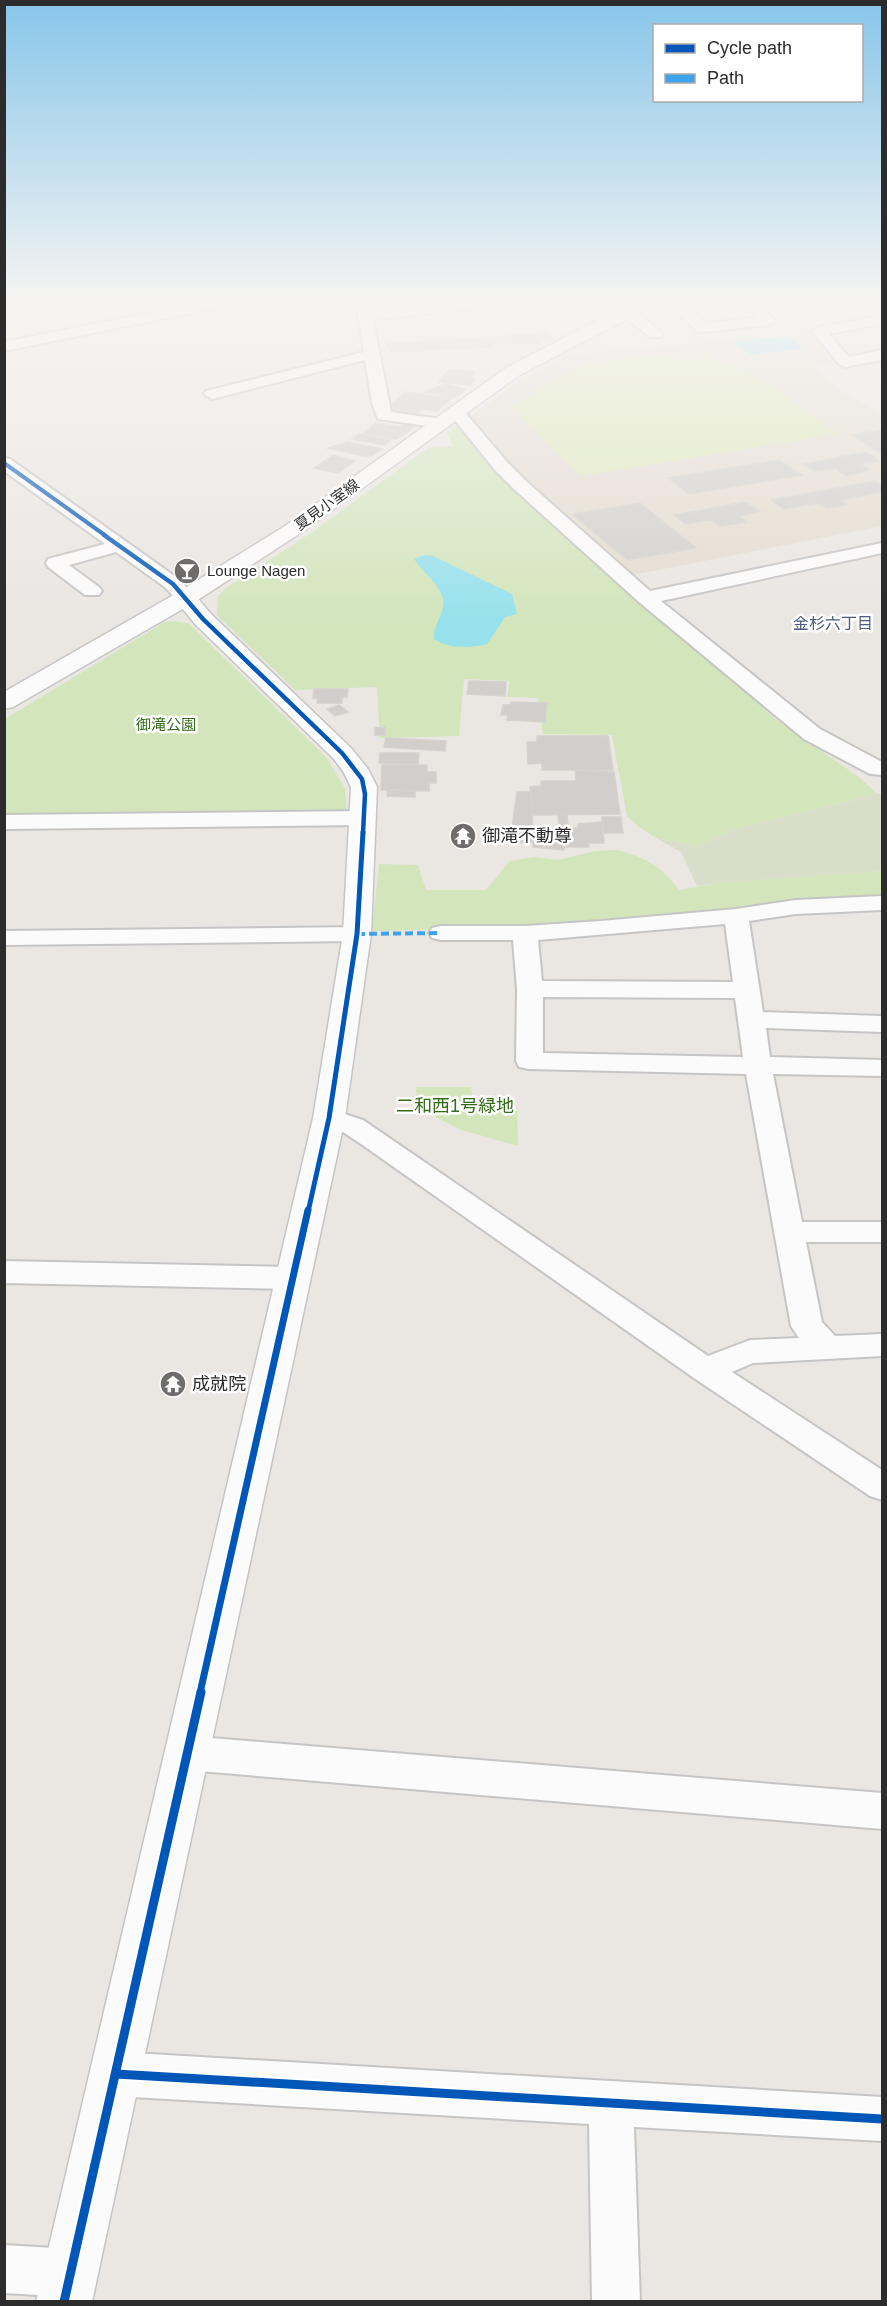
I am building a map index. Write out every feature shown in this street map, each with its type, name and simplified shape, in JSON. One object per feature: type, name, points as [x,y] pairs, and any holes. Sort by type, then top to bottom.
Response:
[{"type":"street","points":[[383,410],[384,416],[449,418],[646,598],[812,734],[878,769],[882,768]]},
{"type":"street","name":"夏見小室線","points":[[4,702],[185,598],[292,530],[460,410]]},
{"type":"street","points":[[4,463],[172,584],[203,619],[342,753],[355,769],[364,786],[357,934],[329,1118],[67,2287],[4,2269]]},
{"type":"street","points":[[92,591],[55,563],[118,546]]},
{"type":"street","points":[[646,598],[882,548]]},
{"type":"street","points":[[4,822],[364,818]]},
{"type":"street","points":[[441,933],[525,933],[736,916],[796,907],[882,903]]},
{"type":"street","points":[[736,916],[750,1020],[807,1326],[826,1346]]},
{"type":"street","points":[[525,933],[530,989],[529,1061],[882,1068]]},
{"type":"street","points":[[4,938],[357,934]]},
{"type":"street","points":[[530,989],[747,990]]},
{"type":"street","points":[[750,1020],[882,1024]]},
{"type":"street","points":[[329,1118],[353,1126],[374,1139],[705,1370],[882,1487]]},
{"type":"street","points":[[789,1232],[882,1232]]},
{"type":"street","points":[[4,1272],[293,1278]]},
{"type":"street","points":[[705,1370],[750,1352],[826,1346],[882,1345]]},
{"type":"street","points":[[187,1753],[882,1812]]},
{"type":"street","points":[[116,2074],[882,2119]]},
{"type":"street","points":[[611,2102],[616,2301]]},
{"type":"shaded area","points":[[480,410],[874,410],[882,414],[882,526],[628,576],[508,465],[470,417]]},
{"type":"green space","points":[[514,410],[804,410],[837,434],[581,476]]},
{"type":"green space","points":[[462,423],[541,511],[635,600],[729,677],[775,719],[859,777],[877,794],[736,829],[697,846],[656,838],[627,816],[612,735],[543,734],[538,698],[507,697],[510,681],[464,679],[459,736],[380,738],[377,687],[295,690],[217,615],[218,596],[226,588],[311,533],[428,448],[453,446],[447,433]]},
{"type":"green space","name":"御滝公園","points":[[165,622],[188,623],[326,757],[345,788],[347,811],[5,817],[5,719]]},
{"type":"green space","points":[[882,793],[882,871],[697,886],[681,852],[656,838],[697,846],[736,829]]},
{"type":"green space","points":[[618,850],[652,864],[666,874],[679,890],[725,882],[882,871],[882,900],[793,903],[732,913],[537,927],[372,931],[379,864],[418,865],[426,890],[486,890],[510,861],[534,857],[558,860],[595,851]]},
{"type":"green space","name":"二和西1号緑地","points":[[416,1087],[471,1087],[473,1099],[517,1110],[518,1146],[462,1130],[417,1108]]},
{"type":"water","points":[[424,555],[433,556],[512,594],[517,614],[505,617],[487,644],[460,647],[446,645],[434,639],[443,600],[438,587],[414,559]]},
{"type":"building","points":[[396,410],[421,410],[418,413]]},
{"type":"building","points":[[407,422],[417,424],[406,433],[372,426],[377,423],[400,427]]},
{"type":"building","points":[[372,427],[404,434],[396,439],[363,433]]},
{"type":"building","points":[[882,430],[882,454],[853,435]]},
{"type":"building","points":[[359,434],[391,440],[385,445],[352,439]]},
{"type":"building","points":[[347,442],[382,449],[372,456],[364,456],[328,448]]},
{"type":"building","points":[[866,452],[879,461],[861,464],[870,470],[846,476],[835,468],[815,471],[803,464]]},
{"type":"building","points":[[333,455],[355,461],[338,473],[314,468]]},
{"type":"building","points":[[779,460],[802,475],[689,494],[668,478]]},
{"type":"building","points":[[875,481],[882,486],[882,492],[840,500],[847,505],[827,508],[816,503],[784,509],[771,500]]},
{"type":"building","points":[[745,502],[760,511],[739,516],[747,522],[720,526],[711,520],[686,524],[674,515]]},
{"type":"building","points":[[640,503],[696,548],[627,560],[572,514]]},
{"type":"building","points":[[469,681],[506,682],[505,696],[467,694]]},
{"type":"building","points":[[314,689],[348,689],[347,697],[342,697],[342,703],[317,703],[318,698],[313,698]]},
{"type":"building","points":[[511,702],[547,703],[545,722],[507,720],[508,715],[501,715],[503,705],[510,705]]},
{"type":"building","points":[[339,705],[348,712],[335,716],[327,709]]},
{"type":"building","points":[[385,727],[385,735],[375,735],[375,728]]},
{"type":"building","points":[[537,736],[608,736],[613,770],[542,770],[542,763],[528,764],[527,742],[537,742]]},
{"type":"building","points":[[386,738],[446,741],[445,751],[384,747]]},
{"type":"building","points":[[380,753],[419,753],[418,764],[379,763]]},
{"type":"building","points":[[382,765],[427,765],[427,772],[436,772],[436,783],[429,783],[429,791],[381,790]]},
{"type":"building","points":[[575,770],[614,772],[620,814],[533,815],[530,787],[541,786],[541,781],[576,781]]},
{"type":"building","points":[[388,790],[415,791],[415,797],[387,796]]},
{"type":"building","points":[[517,792],[531,792],[533,842],[501,843],[501,828],[512,828]]},
{"type":"building","points":[[558,814],[567,814],[568,827],[559,827]]},
{"type":"building","points":[[602,817],[621,817],[623,833],[603,833]]},
{"type":"building","points":[[602,822],[604,843],[588,843],[589,847],[564,847],[564,850],[533,847],[532,827],[578,828],[578,824]]},
{"type":"marked path","points":[[357,934],[441,933]]},
{"type":"cycle path","points":[[4,463],[173,584],[203,619],[342,753],[362,779],[365,794],[357,934],[329,1118],[64,2302]]},
{"type":"cycle path","points":[[116,2074],[882,2119]]},
{"type":"place","name":"Lounge Nagen","points":[[187,571]]},
{"type":"place","name":"御滝不動尊","points":[[463,836]]},
{"type":"place","name":"成就院","points":[[173,1384]]},
{"type":"district","name":"金杉六丁目","points":[[833,623]]}]
